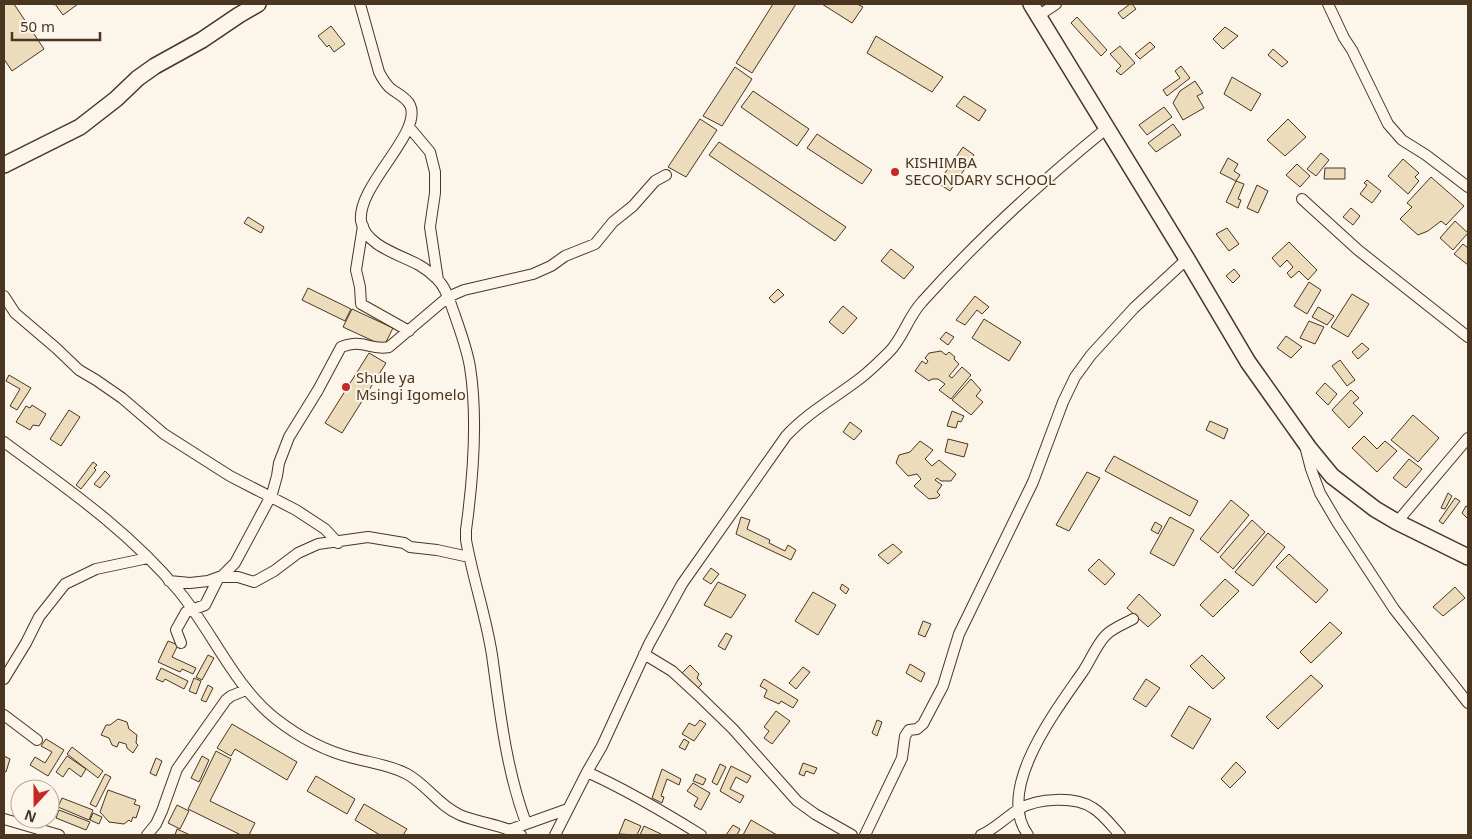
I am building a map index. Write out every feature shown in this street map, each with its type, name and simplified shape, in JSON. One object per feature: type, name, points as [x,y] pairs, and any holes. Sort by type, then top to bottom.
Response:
[{"type":"street","points":[[4,165],[80,127],[155,66],[202,40],[238,15],[258,4]]},
{"type":"street","points":[[360,4],[379,72],[383,80],[410,105],[412,111],[409,126],[367,193],[362,210],[363,226],[356,270],[361,304],[409,330]]},
{"type":"street","points":[[1056,4],[1034,10],[1108,128],[1248,362],[1304,442],[1332,476],[1375,508],[1398,522],[1468,557]]},
{"type":"street","points":[[1328,4],[1388,124],[1402,140],[1426,155],[1468,187]]},
{"type":"street","points":[[409,126],[430,152],[435,172],[435,193],[430,227],[438,280]]},
{"type":"street","points":[[555,835],[614,720],[644,654],[682,584],[786,436],[798,422],[858,380],[890,351],[901,336],[912,314],[964,257],[1056,169],[1108,128]]},
{"type":"street","points":[[181,643],[176,630],[186,612],[205,606],[219,577],[235,563],[271,496],[279,463],[289,437],[318,390],[341,347],[351,343],[364,343],[381,349],[389,347],[448,297],[464,290],[533,274],[565,256],[595,244],[613,222],[633,206],[654,181],[666,175]]},
{"type":"street","points":[[1302,199],[1358,250],[1468,337]]},
{"type":"street","points":[[363,226],[373,240],[422,266],[438,280],[448,297],[463,341],[470,369],[474,421],[466,530],[470,557],[486,624],[502,730],[519,804],[526,823]]},
{"type":"street","points":[[865,835],[902,758],[905,736],[909,730],[917,729],[928,718],[943,686],[959,634],[1033,482],[1063,402],[1075,377],[1091,355],[1134,308],[1187,259]]},
{"type":"street","points":[[4,296],[14,313],[79,370],[122,398],[164,434],[230,476],[271,496],[325,529],[338,542]]},
{"type":"street","points":[[1398,522],[1468,438]]},
{"type":"street","points":[[4,442],[82,498],[148,558],[193,610],[246,690],[264,709],[308,740],[340,754],[395,769],[406,774],[417,780],[439,802],[457,814],[476,822],[521,835]]},
{"type":"street","points":[[1304,442],[1320,493],[1337,522],[1394,608],[1468,703]]},
{"type":"street","points":[[169,581],[200,582],[219,577],[238,577],[254,582],[274,571],[298,553],[318,544],[368,537],[404,543],[410,547],[470,557]]},
{"type":"street","points":[[4,679],[39,617],[65,584],[96,570],[148,558]]},
{"type":"street","points":[[1028,835],[1022,826],[1019,809],[1023,775],[1027,761],[1106,635],[1133,619]]},
{"type":"street","points":[[644,654],[672,672],[704,701],[733,729],[797,801],[815,814],[852,835]]},
{"type":"street","points":[[147,835],[162,811],[177,769],[204,734],[226,700],[246,690]]},
{"type":"street","points":[[4,715],[37,740]]},
{"type":"street","points":[[587,772],[654,805],[701,835]]},
{"type":"street","points":[[981,835],[1019,809],[1033,802],[1052,800],[1074,802],[1094,808],[1120,835]]},
{"type":"street","points":[[509,830],[568,810]]},
{"type":"street","points":[[4,819],[58,835]]},
{"type":"building","points":[[4,4],[14,4],[44,49],[12,71],[4,59]]},
{"type":"building","points":[[55,4],[78,4],[63,15]]},
{"type":"building","points":[[773,4],[796,4],[752,73],[736,63]]},
{"type":"building","points":[[822,4],[857,4],[863,7],[852,23]]},
{"type":"building","points":[[1130,4],[1136,9],[1123,19],[1118,13]]},
{"type":"building","points":[[1077,17],[1107,50],[1101,56],[1071,23]]},
{"type":"building","points":[[331,26],[345,44],[334,52],[318,36]]},
{"type":"building","points":[[1225,27],[1238,36],[1223,49],[1213,39]]},
{"type":"building","points":[[876,36],[943,77],[932,92],[867,53]]},
{"type":"building","points":[[1150,42],[1155,47],[1140,59],[1135,54]]},
{"type":"building","points":[[1120,46],[1135,63],[1121,75],[1116,71],[1121,66],[1110,54]]},
{"type":"building","points":[[1273,49],[1288,62],[1282,67],[1268,55]]},
{"type":"building","points":[[1181,66],[1190,78],[1167,96],[1163,90],[1180,78],[1175,71]]},
{"type":"building","points":[[735,67],[752,79],[722,126],[703,116]]},
{"type":"building","points":[[1232,77],[1261,94],[1251,111],[1224,94]]},
{"type":"building","points":[[1195,81],[1203,93],[1197,96],[1204,108],[1183,120],[1173,103],[1180,91]]},
{"type":"building","points":[[753,91],[809,129],[797,146],[741,107]]},
{"type":"building","points":[[964,96],[986,110],[979,121],[956,106]]},
{"type":"building","points":[[1164,107],[1172,117],[1147,135],[1139,125]]},
{"type":"building","points":[[700,119],[717,130],[686,177],[668,167]]},
{"type":"building","points":[[1288,119],[1306,137],[1285,156],[1267,140]]},
{"type":"building","points":[[1173,124],[1181,135],[1156,152],[1148,143]]},
{"type":"building","points":[[817,134],[872,170],[862,184],[807,148]]},
{"type":"building","points":[[719,142],[846,227],[835,241],[709,155]]},
{"type":"building","points":[[963,147],[974,155],[950,191],[938,183]]},
{"type":"building","points":[[1321,153],[1329,160],[1316,176],[1307,169]]},
{"type":"building","points":[[1228,158],[1238,164],[1234,171],[1240,175],[1236,181],[1220,173]]},
{"type":"building","points":[[1403,159],[1419,173],[1415,177],[1419,181],[1408,194],[1388,176]]},
{"type":"building","points":[[1297,164],[1310,176],[1300,187],[1286,175]]},
{"type":"building","points":[[1325,168],[1345,168],[1345,179],[1324,179]]},
{"type":"building","points":[[1431,177],[1464,206],[1446,225],[1441,221],[1428,231],[1418,235],[1400,219],[1412,207],[1407,203]]},
{"type":"building","points":[[1367,180],[1381,191],[1372,203],[1360,194],[1367,185],[1364,183]]},
{"type":"building","points":[[1236,181],[1244,184],[1238,199],[1241,200],[1238,208],[1226,202]]},
{"type":"building","points":[[1257,185],[1268,191],[1258,213],[1247,208]]},
{"type":"building","points":[[1351,208],[1360,216],[1353,225],[1343,217]]},
{"type":"building","points":[[248,217],[264,227],[261,233],[244,223]]},
{"type":"building","points":[[1455,221],[1468,233],[1453,250],[1440,238]]},
{"type":"building","points":[[1227,228],[1239,244],[1229,251],[1216,234]]},
{"type":"building","points":[[1289,242],[1317,270],[1308,280],[1299,271],[1291,278],[1287,273],[1293,267],[1287,260],[1280,267],[1272,258]]},
{"type":"building","points":[[1463,244],[1468,248],[1468,265],[1454,254]]},
{"type":"building","points":[[891,249],[914,267],[904,279],[881,261]]},
{"type":"building","points":[[1234,269],[1240,276],[1233,283],[1226,276]]},
{"type":"building","points":[[1309,282],[1321,290],[1307,314],[1294,306]]},
{"type":"building","points":[[308,288],[351,309],[345,321],[302,300]]},
{"type":"building","points":[[778,289],[784,295],[774,303],[769,298]]},
{"type":"building","points":[[1352,294],[1369,304],[1348,337],[1331,327]]},
{"type":"building","points":[[975,296],[989,307],[982,314],[977,310],[965,325],[956,320]]},
{"type":"building","points":[[843,306],[857,318],[843,334],[829,322]]},
{"type":"building","points":[[1318,307],[1334,316],[1327,325],[1312,317]]},
{"type":"building","points":[[352,309],[393,328],[384,346],[343,327]]},
{"type":"building","points":[[984,319],[1021,342],[1009,361],[972,338]]},
{"type":"building","points":[[1309,321],[1324,327],[1315,344],[1300,338]]},
{"type":"building","points":[[946,332],[954,337],[948,345],[940,339]]},
{"type":"building","points":[[1286,336],[1302,347],[1291,358],[1277,348]]},
{"type":"building","points":[[1362,343],[1369,349],[1358,359],[1352,352]]},
{"type":"building","points":[[941,351],[946,355],[949,352],[959,364],[949,376],[952,378],[962,367],[971,375],[951,399],[939,390],[945,384],[938,379],[929,381],[915,371],[922,361],[926,364],[928,361],[925,358],[929,353]]},
{"type":"building","points":[[369,353],[386,363],[342,433],[325,423]]},
{"type":"building","points":[[1340,360],[1355,380],[1347,386],[1332,366]]},
{"type":"building","points":[[9,375],[31,388],[17,410],[10,406],[20,389],[6,381]]},
{"type":"building","points":[[971,379],[981,390],[976,396],[983,402],[971,415],[952,400]]},
{"type":"building","points":[[1325,383],[1337,394],[1328,405],[1316,393]]},
{"type":"building","points":[[1351,390],[1359,398],[1353,403],[1363,413],[1349,428],[1332,410]]},
{"type":"building","points":[[32,405],[46,414],[39,426],[33,425],[30,430],[16,422],[26,406],[30,408]]},
{"type":"building","points":[[69,410],[80,417],[61,446],[50,439]]},
{"type":"building","points":[[952,411],[964,416],[961,422],[958,421],[956,428],[947,426]]},
{"type":"building","points":[[1413,415],[1439,438],[1418,462],[1391,440]]},
{"type":"building","points":[[1210,421],[1228,429],[1224,439],[1206,430]]},
{"type":"building","points":[[850,422],[862,431],[854,440],[843,432]]},
{"type":"building","points":[[1364,436],[1377,449],[1385,441],[1397,451],[1377,472],[1352,448]]},
{"type":"building","points":[[948,439],[968,444],[964,457],[945,452]]},
{"type":"building","points":[[920,441],[933,450],[925,459],[932,466],[939,460],[956,474],[951,481],[941,481],[937,478],[935,480],[942,485],[937,492],[940,495],[937,498],[929,499],[914,486],[921,479],[917,474],[908,476],[896,463],[899,455],[910,452]]},
{"type":"building","points":[[1114,456],[1198,501],[1190,516],[1105,471]]},
{"type":"building","points":[[1409,459],[1422,469],[1406,488],[1393,478]]},
{"type":"building","points":[[93,462],[97,465],[94,468],[96,470],[81,489],[76,485]]},
{"type":"building","points":[[105,471],[110,476],[100,488],[94,484]]},
{"type":"building","points":[[1087,472],[1100,478],[1069,531],[1056,525]]},
{"type":"building","points":[[1448,493],[1452,496],[1445,509],[1441,508]]},
{"type":"building","points":[[1455,498],[1460,501],[1443,524],[1439,521]]},
{"type":"building","points":[[1231,500],[1249,515],[1218,553],[1200,539]]},
{"type":"building","points":[[1466,506],[1468,507],[1468,519],[1462,513]]},
{"type":"building","points":[[741,517],[750,520],[747,529],[770,540],[769,543],[785,551],[788,545],[796,550],[791,560],[736,534]]},
{"type":"building","points":[[1170,517],[1194,530],[1174,566],[1150,553]]},
{"type":"building","points":[[1252,520],[1265,532],[1233,569],[1220,557]]},
{"type":"building","points":[[1155,522],[1162,526],[1158,534],[1151,530]]},
{"type":"building","points":[[1268,533],[1285,547],[1253,586],[1235,572]]},
{"type":"building","points":[[893,544],[902,552],[888,564],[878,555]]},
{"type":"building","points":[[1289,554],[1328,590],[1316,603],[1276,567]]},
{"type":"building","points":[[1099,559],[1115,574],[1105,585],[1088,570]]},
{"type":"building","points":[[711,568],[719,574],[711,584],[703,579]]},
{"type":"building","points":[[1225,579],[1239,591],[1213,617],[1200,605]]},
{"type":"building","points":[[718,582],[746,595],[731,618],[704,605]]},
{"type":"building","points":[[842,584],[849,589],[846,594],[840,589]]},
{"type":"building","points":[[1455,587],[1465,598],[1443,616],[1433,607]]},
{"type":"building","points":[[813,592],[836,605],[818,635],[795,621]]},
{"type":"building","points":[[1139,594],[1161,615],[1148,627],[1127,608]]},
{"type":"building","points":[[923,621],[931,624],[925,637],[918,634]]},
{"type":"building","points":[[1330,622],[1342,633],[1311,663],[1300,652]]},
{"type":"building","points":[[726,633],[732,636],[725,650],[718,646]]},
{"type":"building","points":[[168,641],[178,645],[172,657],[196,668],[193,674],[182,669],[180,672],[158,662]]},
{"type":"building","points":[[208,655],[214,658],[202,680],[196,677]]},
{"type":"building","points":[[1202,655],[1225,678],[1213,689],[1190,666]]},
{"type":"building","points":[[910,664],[925,673],[921,682],[906,673]]},
{"type":"building","points":[[690,665],[699,674],[697,678],[702,684],[697,689],[681,674]]},
{"type":"building","points":[[803,667],[810,672],[796,689],[789,683]]},
{"type":"building","points":[[161,668],[188,681],[184,689],[165,679],[163,682],[156,679]]},
{"type":"building","points":[[1311,675],[1323,686],[1278,729],[1266,717]]},
{"type":"building","points":[[194,678],[201,681],[196,694],[189,691]]},
{"type":"building","points":[[764,679],[798,700],[793,708],[781,701],[779,704],[764,697],[767,690],[760,686]]},
{"type":"building","points":[[1146,679],[1160,688],[1146,707],[1133,699]]},
{"type":"building","points":[[208,685],[213,688],[206,702],[201,700]]},
{"type":"building","points":[[1189,706],[1211,719],[1193,749],[1171,736]]},
{"type":"building","points":[[776,711],[790,721],[772,744],[764,738],[769,731],[764,727]]},
{"type":"building","points":[[118,719],[127,722],[129,729],[137,735],[136,743],[138,745],[133,753],[127,748],[126,744],[119,742],[117,747],[112,745],[109,738],[101,735],[106,725],[110,725]]},
{"type":"building","points":[[700,720],[706,724],[694,741],[682,734],[689,723],[695,726]]},
{"type":"building","points":[[877,720],[882,722],[877,736],[872,733]]},
{"type":"building","points":[[232,724],[297,762],[287,780],[235,749],[231,756],[217,748]]},
{"type":"building","points":[[46,739],[64,750],[48,776],[30,765],[35,757],[45,763],[52,752],[41,746]]},
{"type":"building","points":[[684,739],[689,742],[685,750],[679,747]]},
{"type":"building","points":[[72,747],[103,771],[98,778],[67,754]]},
{"type":"building","points":[[216,751],[231,759],[210,801],[255,823],[249,835],[241,835],[188,809]]},
{"type":"building","points":[[4,756],[10,759],[6,772],[4,771]]},
{"type":"building","points":[[67,756],[86,769],[81,777],[69,768],[63,777],[56,772]]},
{"type":"building","points":[[202,756],[209,760],[199,782],[191,778]]},
{"type":"building","points":[[156,758],[162,761],[156,776],[150,773]]},
{"type":"building","points":[[1236,762],[1246,772],[1230,788],[1221,779]]},
{"type":"building","points":[[803,763],[817,768],[814,774],[806,771],[804,776],[799,774]]},
{"type":"building","points":[[720,764],[726,767],[717,785],[712,782]]},
{"type":"building","points":[[731,766],[751,776],[747,783],[736,777],[730,789],[744,796],[740,803],[720,791]]},
{"type":"building","points":[[662,769],[681,779],[679,785],[667,779],[661,796],[664,797],[662,803],[652,798]]},
{"type":"building","points":[[105,774],[111,777],[96,807],[90,804]]},
{"type":"building","points":[[696,774],[706,779],[703,785],[693,781]]},
{"type":"building","points":[[316,776],[355,799],[347,814],[307,791]]},
{"type":"building","points":[[693,783],[710,793],[701,810],[694,806],[698,798],[687,791]]},
{"type":"building","points":[[108,790],[136,800],[134,804],[140,806],[136,818],[133,817],[131,822],[129,820],[124,824],[109,822],[100,812]]},
{"type":"building","points":[[62,798],[93,810],[89,820],[60,808]]},
{"type":"building","points":[[364,804],[407,829],[403,835],[380,835],[355,820]]},
{"type":"building","points":[[177,805],[189,811],[180,829],[168,823]]},
{"type":"building","points":[[60,810],[90,822],[86,830],[60,820]]},
{"type":"building","points":[[93,813],[102,817],[99,824],[90,820]]},
{"type":"building","points":[[625,819],[641,826],[637,835],[619,834]]},
{"type":"building","points":[[751,820],[777,835],[743,835]]},
{"type":"building","points":[[733,825],[740,829],[737,835],[726,835]]},
{"type":"building","points":[[644,826],[661,834],[661,835],[640,835]]},
{"type":"building","points":[[177,829],[190,835],[175,835]]},
{"type":"place","name":"KISHIMBA SECONDARY SCHOOL","points":[[895,172]]},
{"type":"place","name":"Shule ya Msingi Igomelo","points":[[346,387]]}]
